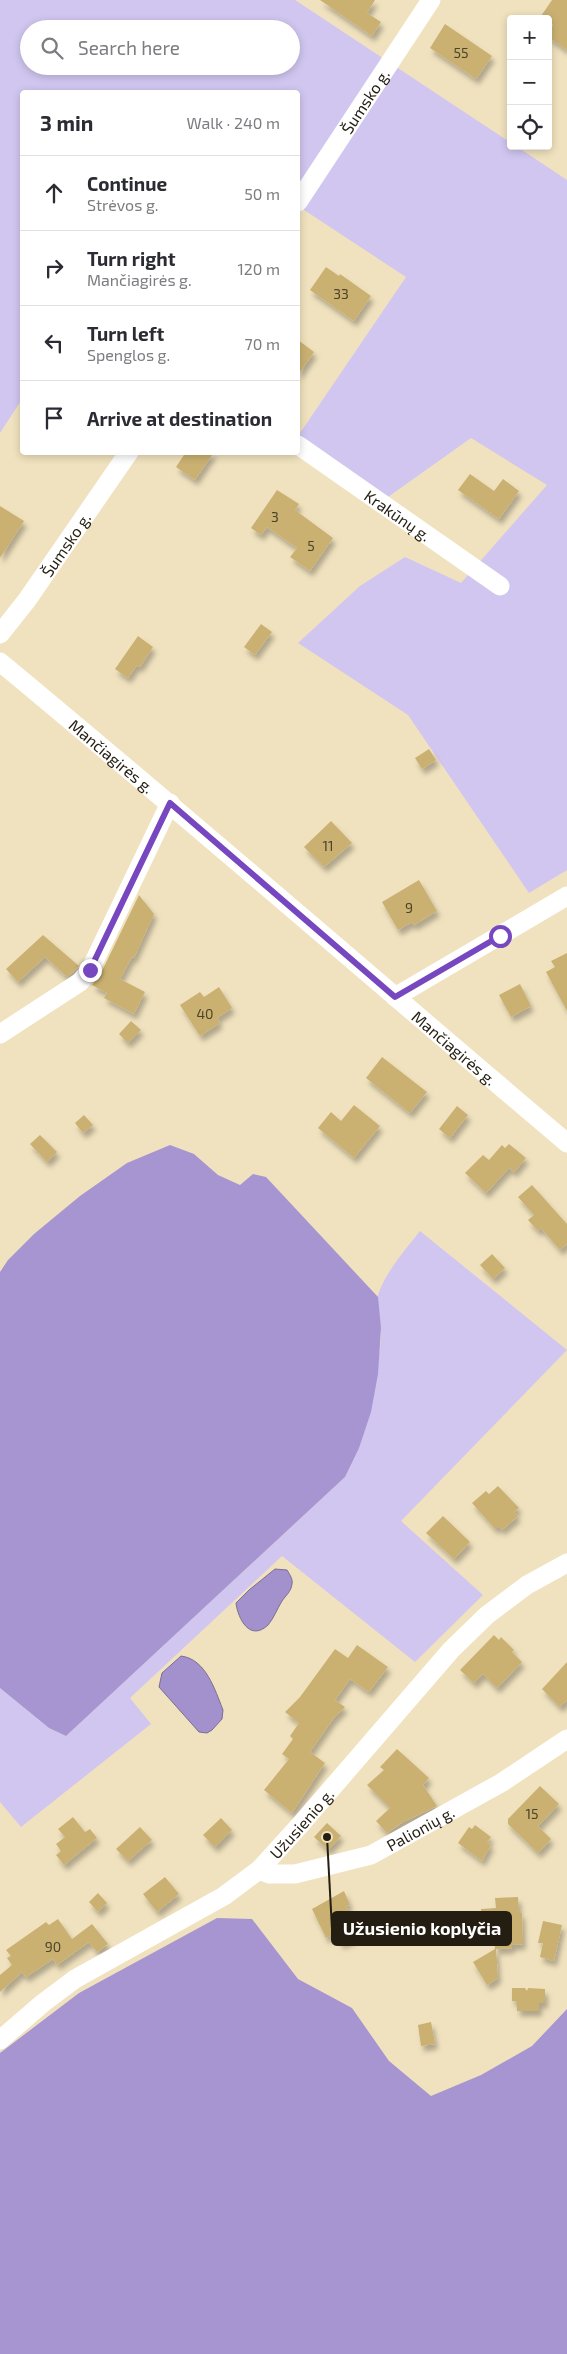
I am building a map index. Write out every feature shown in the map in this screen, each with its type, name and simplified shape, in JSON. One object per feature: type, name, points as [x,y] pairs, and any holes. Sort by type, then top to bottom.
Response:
[{"type":"street","name":"Šumsko g.","points":[[300,199],[431,0]]},
{"type":"street","name":"Krakūnų g.","points":[[300,446],[500,586]]},
{"type":"street","name":"Šumsko g.","points":[[0,634],[27,600],[127,455]]},
{"type":"street","name":"Mančiagirės g.","points":[[0,662],[170,803],[567,1143]]},
{"type":"street","points":[[0,1034],[80,982],[90,970],[170,803]]},
{"type":"street","points":[[395,997],[567,896]]},
{"type":"street","name":"Užusienio g.","points":[[0,2040],[43,2003],[75,1979],[224,1896],[259,1870],[307,1818],[451,1650],[487,1615],[527,1585],[567,1563]]},
{"type":"street","name":"Palionių g.","points":[[259,1870],[269,1874],[295,1874],[371,1854],[501,1783],[567,1739]]},
{"type":"shaded area","points":[[0,0],[295,0],[507,140],[507,150],[522,150],[567,180],[567,870],[529,893],[408,715],[298,643],[360,586],[405,557],[461,583],[547,485],[471,438],[388,497],[300,437],[300,433],[406,277],[300,207],[300,90],[20,90],[20,402],[0,433]]},
{"type":"shaded area","points":[[170,1145],[194,1154],[218,1175],[240,1185],[253,1174],[266,1177],[378,1297],[381,1328],[378,1374],[371,1412],[359,1448],[345,1477],[66,1736],[49,1728],[0,1688],[0,1272],[8,1260],[34,1234],[80,1196],[127,1163]]},
{"type":"shaded area","points":[[420,1231],[567,1350],[401,1521],[483,1595],[415,1662],[282,1556],[130,1698],[151,1724],[21,1827],[0,1802],[0,1688],[49,1728],[66,1736],[345,1477],[365,1425],[373,1391],[381,1337],[377,1304],[378,1295],[391,1269]]},
{"type":"shaded area","points":[[275,1569],[287,1570],[292,1580],[291,1589],[268,1625],[262,1630],[250,1630],[239,1616],[236,1603]]},
{"type":"shaded area","points":[[181,1656],[190,1658],[203,1669],[213,1685],[223,1710],[222,1719],[207,1733],[199,1732],[159,1687],[162,1673]]},
{"type":"shaded area","points":[[217,1918],[252,1919],[298,1979],[352,2008],[389,2061],[431,2096],[481,2075],[532,2046],[567,2009],[567,2354],[0,2354],[0,2053],[79,1993]]},
{"type":"building","points":[[320,0],[375,0],[367,13],[381,22],[372,36]]},
{"type":"building","points":[[552,0],[567,0],[567,50],[552,40],[552,15],[542,15]]},
{"type":"building","points":[[445,24],[492,56],[476,79],[430,48]]},
{"type":"building","points":[[326,267],[339,276],[340,274],[371,296],[354,321],[310,290]]},
{"type":"building","points":[[300,342],[314,352],[300,372]]},
{"type":"building","points":[[184,455],[212,455],[195,480],[176,467]]},
{"type":"building","points":[[470,474],[494,491],[503,479],[519,491],[499,519],[458,490]]},
{"type":"building","points":[[277,490],[299,504],[295,510],[333,538],[310,571],[290,557],[297,548],[267,527],[261,535],[251,528]]},
{"type":"building","points":[[0,506],[24,521],[0,558]]},
{"type":"building","points":[[261,624],[272,632],[255,655],[244,647]]},
{"type":"building","points":[[138,636],[153,647],[140,667],[137,665],[128,678],[115,669]]},
{"type":"building","points":[[429,749],[436,760],[422,769],[415,758]]},
{"type":"building","points":[[331,821],[352,843],[324,867],[304,847]]},
{"type":"building","points":[[419,880],[437,911],[414,925],[412,922],[398,930],[382,902]]},
{"type":"building","points":[[139,895],[154,914],[134,958],[132,957],[120,979],[145,992],[134,1014],[104,998],[107,993],[92,985],[100,975]]},
{"type":"building","points":[[43,935],[79,966],[67,977],[45,957],[18,982],[6,969]]},
{"type":"building","points":[[567,953],[567,1011],[546,972],[555,967],[551,961]]},
{"type":"building","points":[[520,984],[531,1006],[511,1017],[499,995]]},
{"type":"building","points":[[219,987],[232,1008],[217,1018],[220,1023],[200,1036],[180,1005],[200,992],[204,997]]},
{"type":"building","points":[[131,1021],[141,1030],[128,1043],[119,1034]]},
{"type":"building","points":[[382,1057],[427,1092],[410,1113],[366,1078]]},
{"type":"building","points":[[354,1105],[380,1126],[354,1158],[318,1128],[331,1112],[341,1121]]},
{"type":"building","points":[[457,1106],[468,1115],[450,1138],[439,1129]]},
{"type":"building","points":[[84,1115],[93,1125],[83,1133],[75,1123]]},
{"type":"building","points":[[40,1135],[57,1152],[47,1162],[30,1144]]},
{"type":"building","points":[[509,1144],[526,1158],[514,1172],[509,1168],[486,1193],[465,1173],[483,1155],[489,1160],[502,1145],[505,1148]]},
{"type":"building","points":[[532,1185],[567,1224],[567,1244],[560,1250],[541,1228],[538,1231],[528,1220],[534,1215],[518,1197]]},
{"type":"building","points":[[492,1254],[505,1268],[493,1279],[480,1265]]},
{"type":"building","points":[[498,1486],[519,1508],[514,1512],[518,1516],[502,1530],[498,1526],[495,1529],[472,1503],[486,1491],[489,1494]]},
{"type":"building","points":[[443,1516],[470,1542],[454,1559],[426,1533]]},
{"type":"building","points":[[494,1635],[499,1640],[501,1637],[514,1650],[512,1652],[522,1662],[497,1688],[483,1674],[474,1683],[460,1670]]},
{"type":"building","points":[[357,1645],[388,1667],[369,1692],[350,1679],[335,1700],[345,1707],[333,1719],[310,1752],[325,1763],[292,1813],[264,1790],[289,1759],[282,1754],[293,1739],[290,1736],[299,1723],[285,1712],[300,1697],[335,1649],[348,1658]]},
{"type":"building","points":[[567,1662],[567,1700],[560,1707],[542,1689]]},
{"type":"building","points":[[397,1749],[429,1778],[423,1785],[437,1806],[403,1822],[387,1833],[376,1821],[390,1808],[367,1785],[384,1770],[380,1767]]},
{"type":"building","points":[[540,1786],[559,1804],[538,1826],[551,1839],[538,1853],[508,1824],[508,1819]]},
{"type":"building","points":[[73,1817],[85,1832],[90,1829],[97,1838],[64,1865],[56,1855],[61,1851],[56,1844],[65,1837],[58,1829]]},
{"type":"building","points":[[221,1818],[232,1830],[215,1847],[203,1835]]},
{"type":"building","points":[[327,1823],[341,1836],[328,1850],[314,1837]]},
{"type":"building","points":[[475,1825],[491,1837],[487,1842],[491,1845],[482,1861],[458,1843],[469,1827],[472,1829]]},
{"type":"building","points":[[140,1827],[152,1840],[128,1861],[116,1849]]},
{"type":"building","points":[[165,1877],[179,1894],[157,1912],[143,1894]]},
{"type":"building","points":[[344,1891],[350,1905],[346,1906],[360,1935],[341,1944],[336,1933],[326,1938],[312,1909]]},
{"type":"building","points":[[98,1893],[107,1903],[98,1912],[89,1902]]},
{"type":"building","points":[[518,1897],[519,1913],[522,1913],[523,1944],[512,1945],[512,1948],[496,1949],[498,1978],[487,1985],[473,1962],[495,1949],[494,1928],[482,1928],[481,1909],[496,1908],[495,1898]]},
{"type":"building","points":[[58,1919],[72,1939],[92,1924],[108,1944],[97,1952],[89,1942],[57,1965],[53,1959],[26,1977],[22,1972],[0,1992],[0,1975],[12,1965],[7,1958],[11,1956],[6,1950],[46,1922],[49,1925]]},
{"type":"building","points":[[543,1921],[562,1925],[554,1961],[540,1957],[543,1943],[538,1943]]},
{"type":"building","points":[[512,1988],[525,1988],[527,1991],[528,1988],[545,1989],[545,2003],[539,2003],[539,2011],[517,2011],[517,2001],[512,2001]]},
{"type":"building","points":[[431,2022],[435,2044],[421,2046],[418,2025]]},
{"type":"place","name":"Užusienio koplyčia","points":[[327,1837]]},
{"type":"route","points":[[90,970],[170,803],[227,855],[395,997],[500,936]]}]
